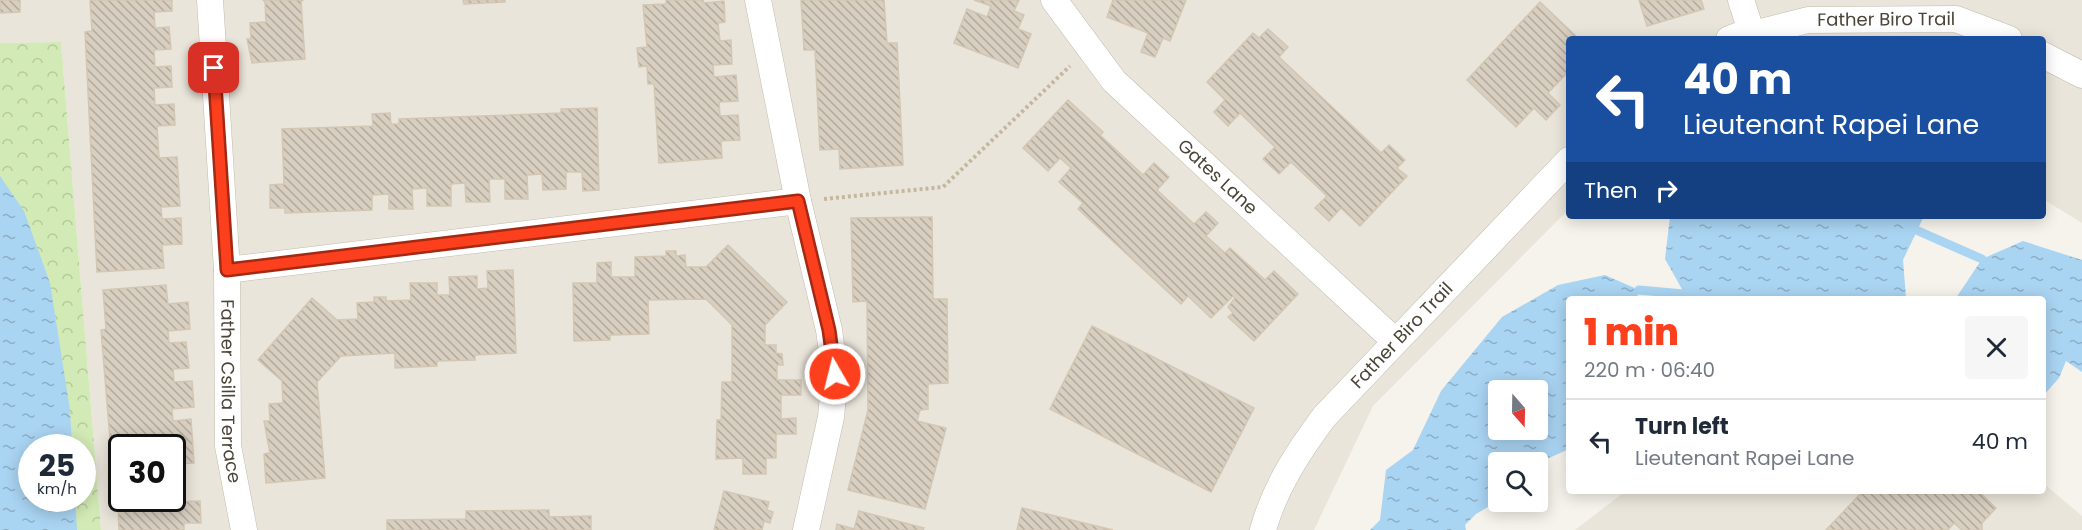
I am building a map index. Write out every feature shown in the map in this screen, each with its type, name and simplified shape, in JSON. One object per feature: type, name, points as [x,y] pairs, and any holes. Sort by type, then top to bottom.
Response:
[{"type":"street","name":"Father Csilla Terrace","points":[[210,0],[227,270],[228,446],[244,530]]},
{"type":"street","points":[[758,0],[798,201],[829,330],[835,374],[831,417],[806,530]]},
{"type":"street","name":"Gates Lane","points":[[1054,0],[1088,49],[1114,81],[1395,341]]},
{"type":"street","points":[[1740,35],[1741,0]]},
{"type":"street","name":"Father Biro Trail","points":[[1740,35],[1808,20],[1956,19],[2001,36]]},
{"type":"street","points":[[2046,57],[2082,75]]},
{"type":"street","name":"Father Biro Trail","points":[[1263,530],[1268,510],[1293,460],[1324,417],[1566,163]]},
{"type":"street","points":[[227,270],[798,201]]},
{"type":"path","points":[[798,201],[943,187],[1088,49]]},
{"type":"shaded area","points":[[0,0],[2082,0],[2082,223],[2046,201],[2046,36],[1566,36],[1566,212],[1373,406],[1314,530],[101,530],[96,469],[96,434],[93,434],[61,42],[0,43]]},
{"type":"shaded area","points":[[2046,486],[2082,516],[2082,530],[1575,530],[1622,494],[2046,494]]},
{"type":"green space","points":[[61,42],[93,434],[18,434],[18,512],[96,512],[96,469],[101,530],[0,530],[0,43]]},
{"type":"water","points":[[0,176],[24,211],[50,283],[70,410],[71,434],[18,434],[18,512],[76,512],[77,530],[0,530]]},
{"type":"water","points":[[1670,219],[1923,219],[1903,260],[1906,296],[1686,296],[1665,259]]},
{"type":"water","points":[[2023,241],[2082,260],[2082,372],[2066,361],[2059,378],[2046,393],[2046,296],[1957,296],[1982,259]]},
{"type":"water","points":[[1605,275],[1639,290],[1638,296],[1566,296],[1566,450],[1549,458],[1548,452],[1488,452],[1488,507],[1476,514],[1465,525],[1466,530],[1370,530],[1380,520],[1386,470],[1413,450],[1441,391],[1502,317],[1558,285]]},
{"type":"building","points":[[0,0],[20,0],[20,12],[0,13]]},
{"type":"building","points":[[90,0],[172,0],[172,11],[154,12],[155,28],[169,27],[171,49],[154,50],[155,67],[171,66],[172,87],[154,88],[155,105],[174,104],[175,125],[157,126],[159,158],[177,157],[180,206],[161,207],[162,219],[181,218],[182,244],[162,245],[164,268],[97,272],[85,32],[92,31]]},
{"type":"building","points":[[263,0],[303,0],[301,2],[305,59],[252,63],[247,39],[251,39],[250,23],[266,22]]},
{"type":"building","points":[[463,0],[505,0],[505,2],[464,4]]},
{"type":"building","points":[[666,0],[703,0],[704,3],[724,1],[725,22],[718,23],[720,41],[731,40],[732,64],[713,65],[714,77],[736,75],[738,101],[719,102],[720,116],[738,115],[740,140],[721,141],[722,158],[659,163],[654,84],[648,84],[647,66],[639,67],[637,48],[647,47],[643,5],[666,4]]},
{"type":"building","points":[[801,0],[884,0],[887,43],[897,43],[903,165],[840,169],[839,149],[820,150],[815,50],[804,50]]},
{"type":"building","points":[[974,0],[1019,0],[1014,11],[1024,15],[1018,29],[1031,34],[1018,68],[954,43],[967,9],[987,17],[991,6]]},
{"type":"building","points":[[1113,0],[1186,0],[1170,41],[1163,38],[1155,57],[1141,52],[1148,33],[1107,17]]},
{"type":"building","points":[[1639,0],[1701,0],[1704,9],[1647,26]]},
{"type":"building","points":[[1540,2],[1576,36],[1566,36],[1566,74],[1548,93],[1560,105],[1546,120],[1534,108],[1516,127],[1467,80]]},
{"type":"building","points":[[1268,29],[1288,47],[1279,57],[1381,153],[1389,145],[1405,160],[1397,168],[1407,176],[1360,226],[1341,208],[1329,221],[1315,208],[1327,196],[1291,162],[1279,174],[1263,159],[1275,147],[1240,113],[1228,126],[1214,112],[1225,100],[1207,82],[1253,33],[1259,38]]},
{"type":"building","points":[[1068,100],[1103,132],[1100,135],[1143,175],[1154,163],[1169,177],[1157,190],[1194,224],[1206,212],[1218,223],[1206,236],[1225,253],[1230,248],[1265,280],[1274,271],[1298,294],[1254,341],[1228,317],[1233,313],[1228,307],[1235,298],[1233,296],[1211,318],[1188,296],[1181,304],[1078,209],[1083,203],[1059,182],[1071,168],[1060,158],[1048,171],[1023,148]]},
{"type":"building","points":[[597,108],[599,190],[583,191],[582,172],[566,172],[566,189],[543,190],[542,174],[527,175],[528,199],[505,199],[505,179],[489,179],[490,202],[466,202],[465,183],[451,184],[451,206],[427,206],[427,188],[412,189],[413,209],[389,209],[389,194],[372,195],[372,210],[285,213],[285,208],[270,208],[270,185],[284,184],[282,129],[373,126],[372,114],[390,113],[391,124],[399,124],[399,119],[561,113],[561,109]]},
{"type":"building","points":[[932,217],[933,299],[947,299],[948,383],[928,384],[928,409],[920,410],[917,421],[946,428],[925,509],[848,490],[868,410],[867,301],[853,302],[851,218]]},
{"type":"building","points":[[728,245],[787,302],[765,325],[765,345],[776,345],[776,353],[782,354],[783,365],[777,365],[777,380],[801,380],[801,395],[781,395],[781,419],[796,418],[796,434],[776,434],[776,458],[766,458],[766,474],[743,474],[743,458],[716,459],[717,420],[721,420],[722,382],[732,382],[732,325],[706,299],[648,300],[649,334],[610,335],[610,340],[574,341],[573,283],[597,283],[597,263],[611,262],[611,277],[635,277],[635,257],[666,256],[666,251],[676,251],[676,256],[685,255],[686,267],[706,267]]},
{"type":"building","points":[[513,270],[516,353],[475,355],[475,360],[437,361],[437,366],[395,368],[395,353],[341,356],[317,382],[325,478],[266,483],[264,454],[270,453],[264,421],[270,421],[269,404],[283,403],[282,381],[258,360],[312,298],[337,320],[358,319],[357,303],[374,302],[374,297],[386,297],[386,301],[411,300],[410,283],[437,283],[437,295],[450,295],[449,277],[477,276],[477,289],[488,288],[487,271]]},
{"type":"building","points":[[166,285],[168,304],[188,302],[190,329],[168,331],[169,343],[186,342],[189,368],[173,369],[174,382],[192,381],[194,407],[172,409],[173,421],[191,419],[194,463],[186,463],[186,434],[110,434],[101,330],[106,329],[103,290]]},
{"type":"building","points":[[1092,326],[1254,408],[1211,492],[1050,409]]},
{"type":"building","points":[[724,491],[769,502],[767,510],[773,512],[770,523],[764,521],[762,530],[714,530]]},
{"type":"building","points":[[1860,494],[1981,494],[1996,508],[1982,523],[1982,530],[1962,530],[1954,523],[1948,530],[1826,530]]},
{"type":"building","points":[[200,501],[201,523],[184,523],[184,530],[119,530],[118,512],[186,512],[186,502]]},
{"type":"building","points":[[1022,508],[1113,530],[1017,530]]},
{"type":"building","points":[[549,510],[549,517],[591,516],[591,530],[387,530],[387,520],[466,519],[466,511]]},
{"type":"building","points":[[859,511],[924,528],[923,530],[836,530],[837,524],[854,529]]},
{"type":"waterway","points":[[1907,226],[1982,259]]},
{"type":"waterway","points":[[1639,290],[1695,295]]},
{"type":"route","points":[[214,68],[227,270],[798,201],[829,330],[835,374]]}]
